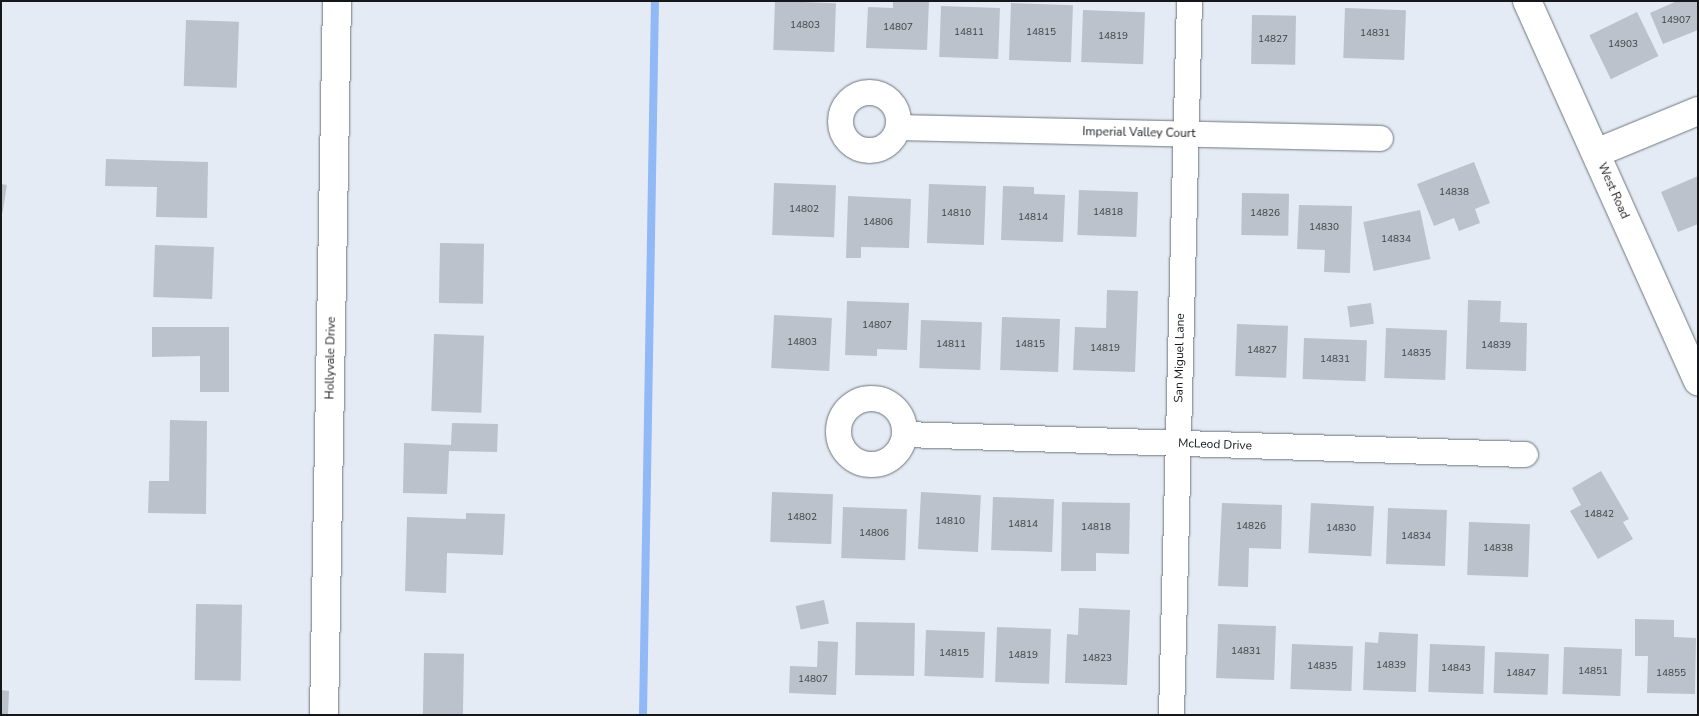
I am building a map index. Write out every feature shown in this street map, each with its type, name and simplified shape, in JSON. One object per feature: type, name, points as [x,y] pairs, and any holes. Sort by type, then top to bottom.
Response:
[{"type":"street","name":"Hollyvale Drive","points":[[324,715],[337,1]]},
{"type":"street","name":"San Miguel Lane","points":[[1171,715],[1179,444],[1184,134],[1189,1]]},
{"type":"street","name":"West Road","points":[[1527,1],[1698,381]]},
{"type":"street","points":[[1596,153],[1698,111]]},
{"type":"street","name":"Imperial Valley Court","points":[[898,127],[1380,138]]},
{"type":"street","name":"McLeod Drive","points":[[905,434],[1525,454]]},
{"type":"building","points":[[775,1],[836,3],[834,52],[773,50]]},
{"type":"building","points":[[893,1],[929,1],[927,50],[866,48],[868,7],[893,8]]},
{"type":"building","points":[[1677,1],[1698,1],[1698,30],[1663,44],[1650,13]]},
{"type":"building","points":[[1011,3],[1073,5],[1071,62],[1009,60]]},
{"type":"building","points":[[941,6],[1000,8],[998,59],[939,57]]},
{"type":"building","points":[[1345,8],[1406,10],[1404,60],[1343,58]]},
{"type":"building","points":[[1083,10],[1145,12],[1143,64],[1081,62]]},
{"type":"building","points":[[1637,12],[1658,56],[1611,79],[1589,35]]},
{"type":"building","points":[[1252,15],[1296,16],[1295,65],[1251,64]]},
{"type":"building","points":[[186,20],[239,22],[237,88],[184,86]]},
{"type":"building","points":[[106,159],[208,162],[207,218],[156,217],[157,187],[105,186]]},
{"type":"building","points":[[1474,162],[1490,203],[1475,209],[1480,223],[1459,231],[1454,218],[1434,226],[1417,184]]},
{"type":"building","points":[[1698,176],[1698,224],[1678,232],[1661,192]]},
{"type":"building","points":[[774,183],[836,185],[834,237],[772,235]]},
{"type":"building","points":[[1,184],[7,185],[3,213],[1,212]]},
{"type":"building","points":[[929,184],[986,186],[984,245],[927,243]]},
{"type":"building","points":[[1003,186],[1034,187],[1034,194],[1065,195],[1063,242],[1001,240]]},
{"type":"building","points":[[1079,190],[1138,192],[1136,237],[1077,235]]},
{"type":"building","points":[[1242,193],[1289,194],[1288,236],[1241,235]]},
{"type":"building","points":[[848,196],[911,199],[909,248],[861,247],[861,258],[846,258]]},
{"type":"building","points":[[1299,205],[1352,206],[1350,273],[1324,272],[1325,250],[1297,249]]},
{"type":"building","points":[[1420,210],[1430,259],[1374,271],[1363,222]]},
{"type":"building","points":[[440,243],[484,244],[483,304],[439,303]]},
{"type":"building","points":[[155,245],[214,247],[212,299],[153,297]]},
{"type":"building","points":[[1107,290],[1138,291],[1135,372],[1073,370],[1075,327],[1106,328]]},
{"type":"building","points":[[1468,300],[1501,301],[1500,322],[1527,323],[1526,371],[1466,369]]},
{"type":"building","points":[[847,301],[909,303],[907,350],[877,349],[877,356],[845,355]]},
{"type":"building","points":[[1371,303],[1374,324],[1350,327],[1347,306]]},
{"type":"building","points":[[774,315],[832,318],[829,371],[771,368]]},
{"type":"building","points":[[1002,317],[1060,319],[1058,372],[1000,370]]},
{"type":"building","points":[[921,320],[982,322],[980,370],[919,368]]},
{"type":"building","points":[[1237,324],[1288,326],[1286,378],[1235,376]]},
{"type":"building","points":[[152,327],[229,327],[229,392],[200,392],[200,356],[152,357]]},
{"type":"building","points":[[1386,328],[1447,330],[1445,380],[1384,378]]},
{"type":"building","points":[[434,334],[484,336],[481,413],[431,411]]},
{"type":"building","points":[[1304,338],[1367,340],[1366,381],[1303,379]]},
{"type":"building","points":[[170,420],[207,421],[206,514],[148,513],[149,481],[169,481]]},
{"type":"building","points":[[452,423],[498,424],[497,452],[449,451],[447,494],[403,493],[404,443],[451,445]]},
{"type":"building","points":[[1601,471],[1629,519],[1623,522],[1633,539],[1598,559],[1570,511],[1581,505],[1572,488]]},
{"type":"building","points":[[772,492],[833,494],[831,544],[770,542]]},
{"type":"building","points":[[921,492],[981,495],[978,552],[918,549]]},
{"type":"building","points":[[993,497],[1054,499],[1052,552],[991,550]]},
{"type":"building","points":[[1062,502],[1130,503],[1129,554],[1096,553],[1096,571],[1061,571]]},
{"type":"building","points":[[1222,503],[1282,505],[1281,549],[1249,548],[1248,587],[1218,586]]},
{"type":"building","points":[[1311,503],[1374,506],[1371,556],[1308,553]]},
{"type":"building","points":[[843,507],[907,509],[905,560],[841,558]]},
{"type":"building","points":[[1388,508],[1447,510],[1445,566],[1386,564]]},
{"type":"building","points":[[466,513],[505,514],[503,555],[447,553],[446,593],[405,591],[407,517],[466,519]]},
{"type":"building","points":[[1469,522],[1530,524],[1528,577],[1467,575]]},
{"type":"building","points":[[824,600],[829,623],[801,630],[796,606]]},
{"type":"building","points":[[196,604],[242,605],[241,681],[195,680]]},
{"type":"building","points":[[1079,608],[1130,610],[1127,685],[1065,683],[1067,634],[1078,635]]},
{"type":"building","points":[[1635,619],[1674,620],[1674,637],[1696,638],[1695,694],[1647,693],[1648,656],[1635,656]]},
{"type":"building","points":[[856,622],[915,623],[914,676],[855,675]]},
{"type":"building","points":[[1218,624],[1276,626],[1274,680],[1216,678]]},
{"type":"building","points":[[997,627],[1051,629],[1049,684],[995,682]]},
{"type":"building","points":[[926,630],[985,632],[983,678],[924,676]]},
{"type":"building","points":[[1379,632],[1418,634],[1416,692],[1363,690],[1365,642],[1378,643]]},
{"type":"building","points":[[818,641],[838,642],[836,695],[789,693],[790,666],[817,667]]},
{"type":"building","points":[[1292,644],[1353,646],[1351,691],[1290,689]]},
{"type":"building","points":[[1430,644],[1485,646],[1483,694],[1428,692]]},
{"type":"building","points":[[1564,647],[1622,649],[1620,696],[1562,694]]},
{"type":"building","points":[[1495,652],[1549,654],[1548,695],[1494,693]]},
{"type":"building","points":[[424,653],[464,654],[463,715],[423,715]]},
{"type":"building","points":[[1,690],[9,691],[8,715],[1,715]]},
{"type":"waterway","points":[[643,715],[655,1]]}]
